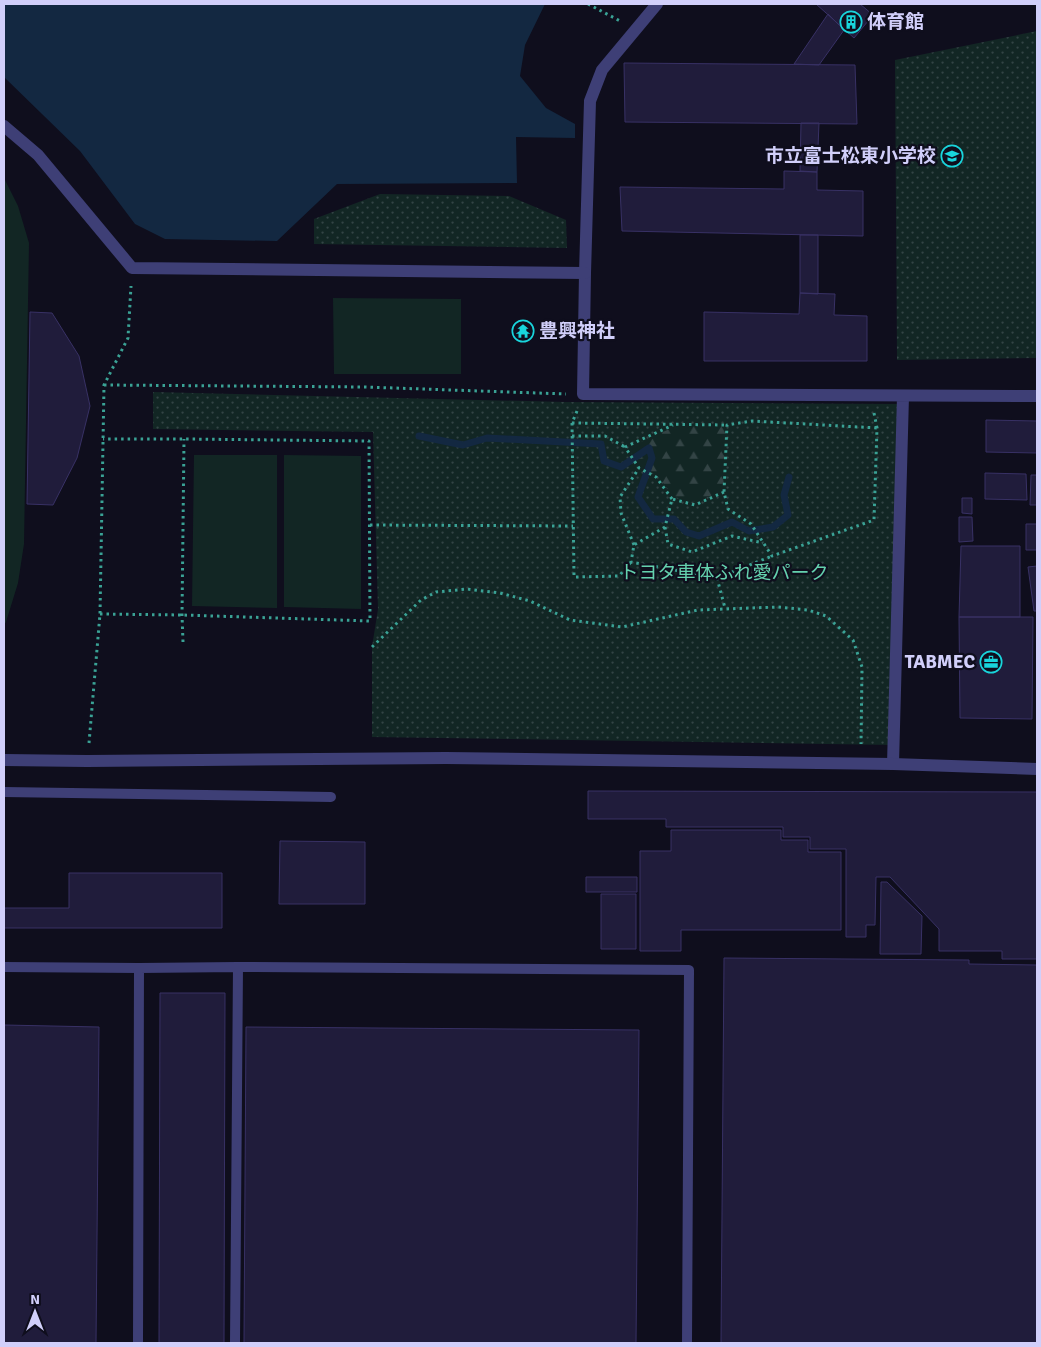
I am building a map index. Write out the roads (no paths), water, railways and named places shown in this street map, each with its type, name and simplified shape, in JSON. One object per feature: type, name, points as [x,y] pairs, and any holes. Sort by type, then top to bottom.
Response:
[{"type":"street","points":[[657,4],[602,70],[590,101],[583,394],[1037,396]]},
{"type":"street","points":[[4,126],[38,156],[132,268],[585,273]]},
{"type":"street","points":[[894,764],[903,396]]},
{"type":"street","points":[[4,760],[446,758],[894,764],[1037,769]]},
{"type":"lane","points":[[4,792],[331,797]]},
{"type":"lane","points":[[4,967],[689,970],[686,1343]]},
{"type":"lane","points":[[235,1343],[238,967]]},
{"type":"lane","points":[[138,1343],[139,968]]},
{"type":"water","points":[[4,4],[545,4],[525,45],[520,76],[546,108],[575,124],[575,138],[516,137],[517,183],[337,184],[277,241],[165,239],[135,224],[80,151],[4,77]]},
{"type":"waterway","points":[[419,436],[463,445],[487,438],[601,444],[604,461],[621,467],[649,448],[652,458],[638,497],[653,519],[674,519],[686,532],[699,536],[732,522],[749,531],[773,527],[788,515],[784,495],[789,477]]},
{"type":"place","name":"体育館","points":[[851,22]]},
{"type":"place","name":"市立富士松東小学校","points":[[952,156]]},
{"type":"place","name":"豊興神社","points":[[523,331]]},
{"type":"place","name":"TABMEC","points":[[991,662]]},
{"type":"park label","name":"トヨタ車体ふれ愛パーク","points":[[724,573]]}]
